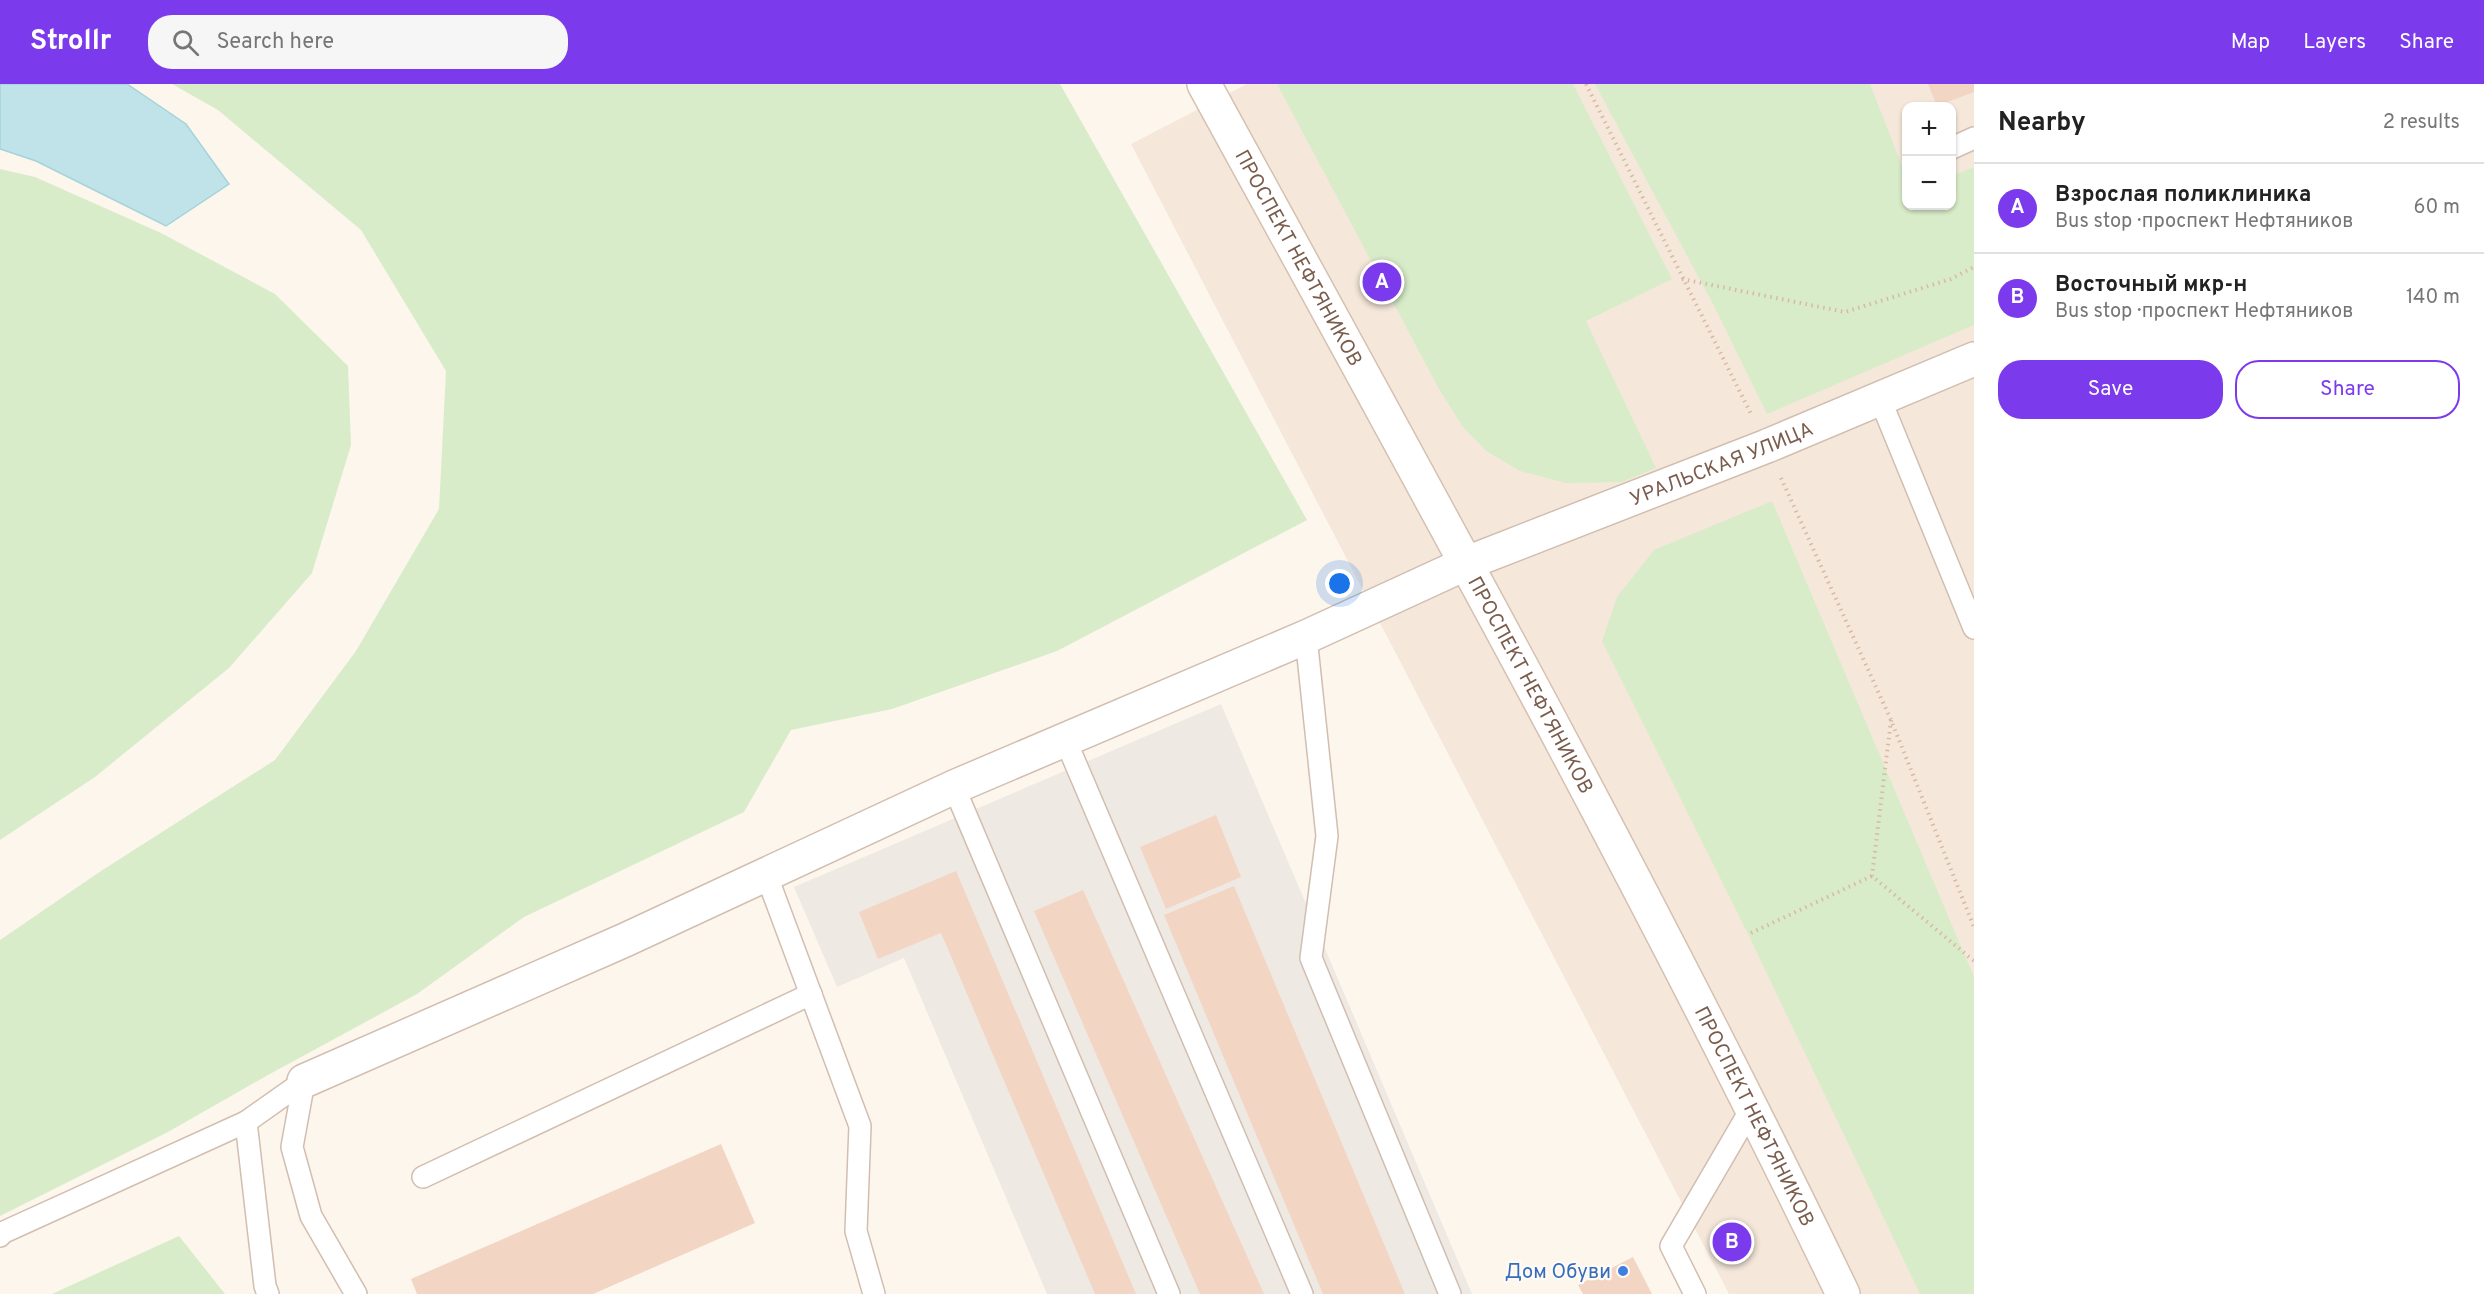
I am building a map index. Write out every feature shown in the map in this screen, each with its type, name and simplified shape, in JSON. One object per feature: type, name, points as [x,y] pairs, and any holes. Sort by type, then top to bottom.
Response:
[{"type":"street","name":"ПРОСПЕКТ НЕФТЯНИКОВ","points":[[1204,84],[1467,563],[1681,970],[1843,1294]]},
{"type":"street","name":"УРАЛЬСКАЯ УЛИЦА","points":[[304,1081],[625,940],[954,788],[1306,637],[1467,563],[1767,446],[1974,359]]},
{"type":"lane","points":[[1956,146],[1974,138]]},
{"type":"lane","points":[[1880,399],[1974,628]]},
{"type":"lane","points":[[1306,637],[1326,836],[1311,958],[1450,1294]]},
{"type":"lane","points":[[1065,739],[1302,1294]]},
{"type":"lane","points":[[954,788],[1169,1294]]},
{"type":"lane","points":[[766,874],[860,1126],[856,1231],[874,1294]]},
{"type":"lane","points":[[423,1177],[811,994]]},
{"type":"lane","points":[[0,1236],[2,1233],[246,1122],[304,1081]]},
{"type":"lane","points":[[304,1081],[292,1147],[311,1216],[356,1294]]},
{"type":"lane","points":[[1695,1294],[1671,1246],[1751,1108]]},
{"type":"lane","points":[[246,1122],[265,1286],[268,1294]]},
{"type":"path","points":[[1586,84],[1767,446],[1891,720],[1974,927]]},
{"type":"path","points":[[1682,279],[1845,312],[1951,279],[1974,267]]},
{"type":"path","points":[[1872,876],[1891,720]]},
{"type":"path","points":[[1751,933],[1872,876]]},
{"type":"path","points":[[1872,876],[1974,961]]},
{"type":"shaded area","points":[[1247,84],[1974,84],[1974,1294],[1729,1294],[1131,144]]},
{"type":"shaded area","points":[[1221,704],[1472,1294],[1047,1294],[904,958],[837,987],[794,887]]},
{"type":"green space","points":[[172,84],[1060,84],[1307,520],[1057,651],[892,709],[791,730],[744,812],[524,917],[417,994],[168,1132],[0,1216],[0,940],[101,871],[275,760],[356,651],[439,509],[446,371],[361,230],[218,110]]},
{"type":"green space","points":[[1277,84],[1573,84],[1672,279],[1586,321],[1656,468],[1622,482],[1566,483],[1520,471],[1486,451],[1463,427],[1439,389]]},
{"type":"green space","points":[[1595,84],[1870,84],[1902,166],[1902,210],[1956,210],[1956,174],[1974,167],[1974,325],[1767,414],[1714,306]]},
{"type":"green space","points":[[0,169],[35,177],[161,233],[275,294],[348,366],[351,445],[312,573],[229,668],[95,777],[0,840]]},
{"type":"green space","points":[[1772,501],[1974,977],[1974,1294],[1920,1294],[1747,932],[1602,641],[1617,597],[1654,550]]},
{"type":"green space","points":[[179,1236],[225,1294],[52,1294]]},
{"type":"water","points":[[0,84],[127,84],[186,124],[229,184],[166,226],[36,161],[0,149]]},
{"type":"building","points":[[1928,84],[1974,84],[1974,92],[1948,102],[1935,102]]},
{"type":"building","points":[[1216,815],[1241,877],[1166,909],[1140,847]]},
{"type":"building","points":[[956,871],[1136,1294],[1095,1294],[941,933],[878,959],[859,912]]},
{"type":"building","points":[[1234,886],[1405,1294],[1323,1294],[1164,915]]},
{"type":"building","points":[[1083,890],[1264,1294],[1200,1294],[1034,911]]},
{"type":"building","points":[[721,1144],[755,1223],[593,1294],[417,1294],[411,1279]]},
{"type":"building","name":"Дом Обуви","points":[[1633,1257],[1652,1294],[1583,1294],[1578,1285]]},
{"type":"place","name":"Взрослая поликлиника","points":[[1382,282]]},
{"type":"place","name":"Восточный мкр-н","points":[[1732,1242]]},
{"type":"place","name":"Дом Обуви","points":[[1623,1271]]}]
